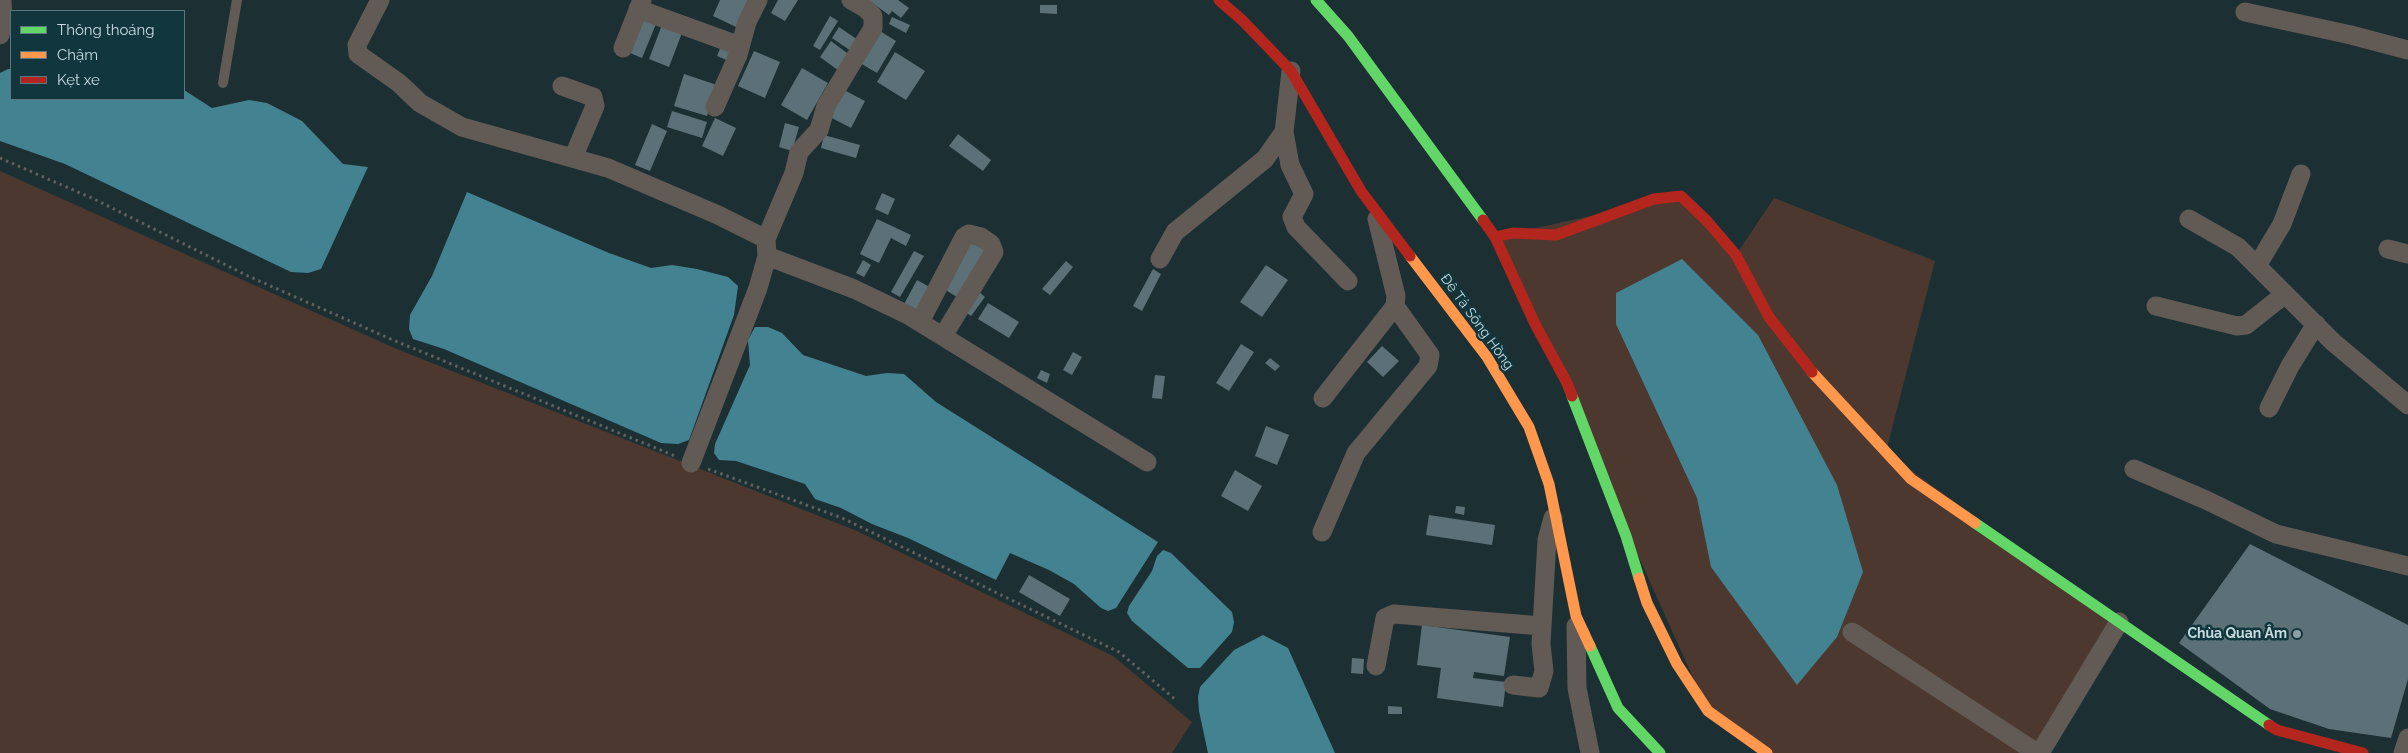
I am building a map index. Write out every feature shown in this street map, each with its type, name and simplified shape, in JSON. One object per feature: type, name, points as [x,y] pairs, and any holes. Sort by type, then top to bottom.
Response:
[{"type":"street","points":[[0,35],[3,25],[2,0]]},
{"type":"street","points":[[380,0],[357,45],[358,54],[399,83],[420,103],[462,127],[608,168],[657,188],[766,247],[920,322],[1147,462]]},
{"type":"street","points":[[715,107],[740,46],[747,22],[758,0]]},
{"type":"street","points":[[691,463],[758,288],[766,247],[794,173],[799,152],[819,130],[826,106],[873,28],[873,16],[865,8],[851,0]]},
{"type":"street","name":"Đê Tả Sông Hồng","points":[[1219,0],[1291,71],[1361,191],[1487,357],[1529,427],[1549,484],[1576,616],[1618,708],[1660,753]]},
{"type":"street","points":[[1316,0],[1348,36],[1495,237],[1535,324],[1567,383],[1599,471],[1626,536],[1647,604],[1677,664],[1708,711],[1767,753]]},
{"type":"street","points":[[623,48],[640,5],[740,46]]},
{"type":"street","points":[[2245,12],[2351,35],[2408,50]]},
{"type":"street","points":[[1291,71],[1284,132],[1290,165],[1304,194],[1292,217],[1296,227],[1348,281]]},
{"type":"street","points":[[562,86],[593,97],[594,106],[573,158]]},
{"type":"street","points":[[1160,259],[1174,232],[1265,158],[1284,132]]},
{"type":"street","points":[[2257,266],[2282,224],[2301,174]]},
{"type":"street","points":[[1495,237],[1513,233],[1556,234],[1654,199],[1681,196],[1707,221],[1736,255],[1769,317],[1814,374],[1911,480],[2277,730],[2363,753]]},
{"type":"street","points":[[1323,398],[1395,306],[1396,296],[1375,209]]},
{"type":"street","points":[[2189,219],[2238,247],[2316,324],[2408,405]]},
{"type":"street","points":[[920,322],[964,237],[969,234],[981,237],[991,244],[994,252],[943,336]]},
{"type":"street","points":[[2388,249],[2408,254]]},
{"type":"street","points":[[2156,306],[2237,326],[2246,325],[2285,294]]},
{"type":"street","points":[[1322,532],[1356,453],[1428,366],[1430,355],[1395,306]]},
{"type":"street","points":[[2269,408],[2290,366],[2316,324]]},
{"type":"street","points":[[2134,469],[2206,500],[2276,534],[2408,566]]},
{"type":"street","points":[[1513,685],[1539,688],[1544,671],[1540,644],[1547,540],[1555,510]]},
{"type":"street","points":[[1376,666],[1385,618],[1394,614],[1542,626]]},
{"type":"street","points":[[1576,616],[1577,688],[1590,753]]},
{"type":"street","points":[[1852,632],[2039,753],[2119,622]]},
{"type":"street","points":[[2404,753],[2408,738]]},
{"type":"lane","points":[[223,83],[237,0]]},
{"type":"path","points":[[0,158],[94,199],[257,280],[403,344],[691,463],[842,518],[1119,652],[1176,700]]},
{"type":"shaded area","points":[[0,171],[399,350],[857,531],[1113,656],[1192,722],[1172,753],[0,753]]},
{"type":"shaded area","points":[[1681,196],[1736,255],[1774,198],[1935,261],[1886,452],[2119,622],[2040,753],[1773,753],[1708,711],[1495,237]]},
{"type":"water","points":[[10,69],[10,100],[185,100],[185,91],[212,108],[249,100],[267,103],[302,121],[343,164],[368,167],[321,269],[308,273],[291,272],[65,164],[0,141],[0,73]]},
{"type":"water","points":[[467,192],[609,253],[651,268],[672,265],[697,269],[728,277],[738,286],[734,315],[689,440],[678,444],[661,443],[444,349],[413,339],[409,329],[410,315],[432,276]]},
{"type":"water","points":[[1682,259],[1758,335],[1837,485],[1863,572],[1837,637],[1797,685],[1711,567],[1697,498],[1616,324],[1616,293]]},
{"type":"water","points":[[755,327],[768,327],[782,333],[803,355],[866,376],[887,373],[904,374],[936,402],[1158,542],[1116,608],[1108,611],[1101,608],[1074,584],[1049,570],[1010,553],[996,580],[841,508],[815,499],[805,484],[736,461],[719,460],[714,453],[715,444],[750,365],[748,340]]},
{"type":"water","points":[[1163,550],[1171,553],[1232,612],[1234,622],[1232,632],[1200,668],[1188,668],[1132,621],[1127,613],[1129,606],[1152,571],[1157,556]]},
{"type":"water","points":[[1263,635],[1288,648],[1335,753],[1208,753],[1199,711],[1198,697],[1200,687],[1234,650]]},
{"type":"building","points":[[720,0],[748,0],[736,27],[713,16]]},
{"type":"building","points":[[778,0],[798,0],[785,21],[771,13]]},
{"type":"building","points":[[868,0],[898,0],[909,8],[901,18],[892,11],[889,15]]},
{"type":"building","points":[[1040,5],[1057,5],[1057,14],[1040,13]]},
{"type":"building","points":[[830,16],[838,21],[820,50],[813,46]]},
{"type":"building","points":[[892,17],[910,25],[906,33],[889,24]]},
{"type":"building","points":[[644,19],[656,24],[642,58],[630,53]]},
{"type":"building","points":[[662,25],[682,33],[669,67],[649,59]]},
{"type":"building","points":[[839,27],[858,40],[851,51],[832,38]]},
{"type":"building","points":[[880,31],[896,41],[877,73],[860,63]]},
{"type":"building","points":[[723,41],[737,47],[731,62],[717,56]]},
{"type":"building","points":[[831,41],[851,56],[839,71],[820,57]]},
{"type":"building","points":[[754,51],[780,62],[765,98],[738,86]]},
{"type":"building","points":[[895,52],[925,71],[906,100],[877,82]]},
{"type":"building","points":[[802,68],[828,83],[807,120],[781,105]]},
{"type":"building","points":[[684,74],[717,85],[707,116],[674,106]]},
{"type":"building","points":[[842,89],[865,101],[851,128],[828,116]]},
{"type":"building","points":[[672,111],[707,122],[702,138],[667,127]]},
{"type":"building","points":[[715,118],[736,128],[723,156],[702,146]]},
{"type":"building","points":[[785,123],[799,127],[792,151],[779,147]]},
{"type":"building","points":[[652,124],[667,131],[650,171],[635,165]]},
{"type":"building","points":[[958,134],[991,160],[983,171],[949,146]]},
{"type":"building","points":[[824,135],[860,145],[856,158],[821,148]]},
{"type":"building","points":[[882,193],[895,199],[888,215],[875,209]]},
{"type":"building","points":[[877,219],[911,235],[906,246],[891,238],[879,263],[860,254]]},
{"type":"building","points":[[970,241],[989,253],[960,299],[941,287]]},
{"type":"building","points":[[914,251],[924,256],[900,297],[891,292]]},
{"type":"building","points":[[863,260],[871,265],[864,277],[856,273]]},
{"type":"building","points":[[1066,261],[1073,267],[1050,295],[1042,289]]},
{"type":"building","points":[[1266,265],[1288,280],[1262,317],[1240,302]]},
{"type":"building","points":[[1153,269],[1161,274],[1142,311],[1133,306]]},
{"type":"building","points":[[917,280],[935,290],[922,315],[903,306]]},
{"type":"building","points":[[978,291],[985,297],[971,316],[964,311]]},
{"type":"building","points":[[988,303],[1019,322],[1009,338],[978,319]]},
{"type":"building","points":[[1241,344],[1254,352],[1229,391],[1216,383]]},
{"type":"building","points":[[1382,346],[1399,361],[1383,377],[1367,362]]},
{"type":"building","points":[[1073,352],[1082,357],[1072,375],[1063,370]]},
{"type":"building","points":[[1270,358],[1280,366],[1275,371],[1265,363]]},
{"type":"building","points":[[1041,370],[1050,374],[1047,383],[1037,378]]},
{"type":"building","points":[[1155,375],[1165,376],[1162,399],[1152,398]]},
{"type":"building","points":[[1266,426],[1289,435],[1277,465],[1255,456]]},
{"type":"building","points":[[1235,470],[1262,486],[1248,511],[1221,496]]},
{"type":"building","points":[[1456,506],[1465,507],[1464,515],[1455,513]]},
{"type":"building","points":[[1429,515],[1495,525],[1492,545],[1426,535]]},
{"type":"building","name":"Chùa Quan Âm","points":[[2250,544],[2408,625],[2408,679],[2391,738],[2329,729],[2270,709],[2179,643]]},
{"type":"building","points":[[1029,575],[1070,599],[1060,616],[1019,592]]},
{"type":"building","points":[[1422,625],[1510,637],[1504,676],[1474,672],[1473,678],[1506,682],[1503,707],[1437,698],[1441,668],[1417,665]]},
{"type":"building","points":[[1352,658],[1364,659],[1363,674],[1351,673]]},
{"type":"building","points":[[1388,706],[1402,707],[1402,714],[1388,714]]},
{"type":"traffic: fast","points":[[1316,0],[1348,36],[1483,220]]},
{"type":"traffic: fast","points":[[1572,396],[1626,536],[1639,578]]},
{"type":"traffic: fast","points":[[1975,523],[2269,725]]},
{"type":"traffic: fast","points":[[1590,646],[1618,708],[1660,753]]},
{"type":"traffic: slow","points":[[1410,256],[1487,357],[1529,427],[1549,484],[1576,616],[1590,646]]},
{"type":"traffic: slow","points":[[1812,372],[1911,479],[1975,523]]},
{"type":"traffic: slow","points":[[1639,578],[1647,603],[1677,664],[1708,711],[1767,753]]},
{"type":"traffic: jam","points":[[1219,0],[1243,21],[1291,71],[1361,191],[1410,256]]},
{"type":"traffic: jam","points":[[1495,237],[1513,233],[1556,235],[1654,199],[1681,196],[1707,221],[1736,255],[1769,317],[1812,372]]},
{"type":"traffic: jam","points":[[1483,220],[1495,237],[1535,324],[1572,396]]},
{"type":"traffic: jam","points":[[2269,725],[2277,730],[2363,753]]},
{"type":"place","name":"Chùa Quan Âm","points":[[2297,634]]}]
